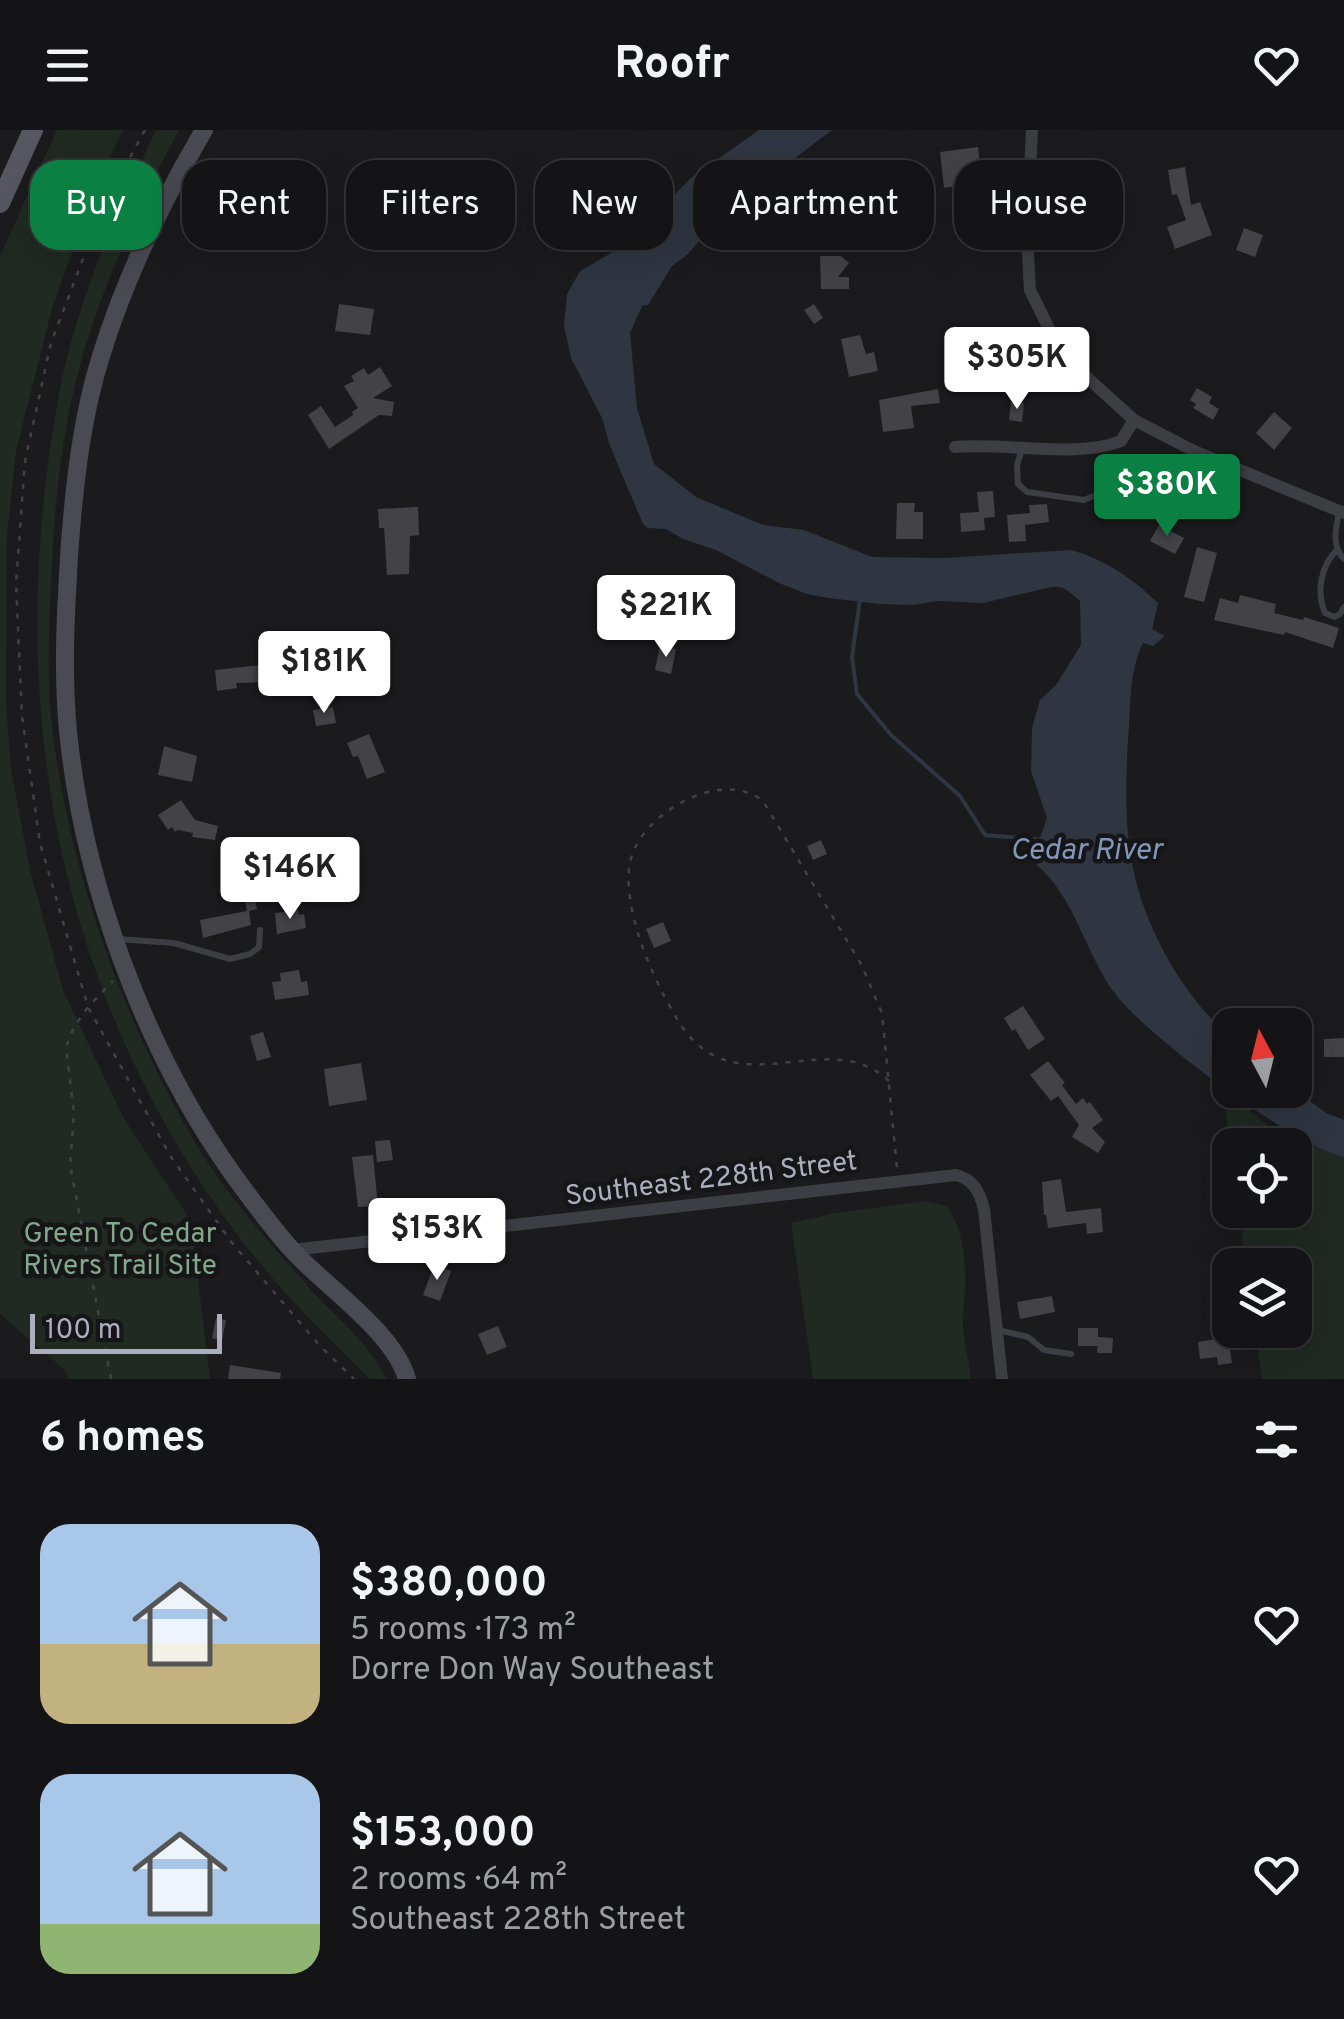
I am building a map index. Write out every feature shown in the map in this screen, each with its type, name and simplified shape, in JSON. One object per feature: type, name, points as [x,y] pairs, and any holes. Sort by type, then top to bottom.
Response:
[{"type":"main road","points":[[0,203],[33,130]]},
{"type":"street","points":[[204,130],[171,186],[134,264],[100,359],[75,479],[66,602],[68,732],[88,844],[116,940],[151,1030],[231,1172],[292,1250],[382,1338],[402,1363],[407,1379]]},
{"type":"street","points":[[1032,130],[1027,235],[1030,290],[1056,344],[1134,420],[1194,451],[1342,512]]},
{"type":"street","points":[[956,447],[1094,450],[1121,441],[1134,420]]},
{"type":"street","name":"Southeast 228th Street","points":[[292,1250],[956,1175],[972,1183],[981,1196],[1002,1379]]},
{"type":"lane","points":[[1023,446],[1017,465],[1018,484],[1027,492],[1084,500],[1110,489]]},
{"type":"lane","points":[[1342,512],[1335,539],[1344,559]]},
{"type":"lane","points":[[1338,550],[1327,561],[1320,600],[1330,616],[1340,614],[1344,607]]},
{"type":"lane","points":[[116,940],[174,943],[230,959],[250,954],[258,946],[260,930]]},
{"type":"lane","points":[[997,1330],[1028,1337],[1044,1350],[1071,1354]]},
{"type":"path","points":[[145,130],[103,206],[51,343],[26,460],[16,583],[22,716],[40,842],[88,1007],[171,1157],[232,1243],[320,1346],[354,1379]]},
{"type":"path","points":[[889,1081],[876,1068],[854,1061],[722,1062],[699,1047],[677,1020],[638,937],[628,900],[632,847],[650,825],[696,795],[727,788],[748,789],[763,801],[860,964],[882,1013],[889,1081],[898,1180]]},
{"type":"path","points":[[110,1379],[69,1156],[74,1113],[66,1047],[88,1007],[126,968]]},
{"type":"green space","name":"Green To Cedar Rivers Trail Site","points":[[57,130],[123,130],[109,160],[43,160]]},
{"type":"green space","points":[[156,130],[179,130],[162,163],[162,160],[142,160]]},
{"type":"green space","name":"Green To Cedar Rivers Trail Site","points":[[30,190],[30,250],[73,250],[52,309],[16,451],[7,537],[6,700],[11,769],[30,870],[63,990],[123,1117],[191,1221],[210,1379],[68,1379],[66,1371],[0,1314],[0,256]]},
{"type":"green space","points":[[103,250],[122,250],[84,353],[59,475],[49,651],[51,714],[72,838],[120,989],[189,1132],[247,1215],[364,1344],[386,1379],[370,1379],[271,1277],[242,1241],[176,1143],[123,1040],[84,935],[56,826],[41,714],[38,600],[45,485],[64,369]]},
{"type":"green space","points":[[1225,1108],[1246,1108],[1271,1128],[1228,1128]]},
{"type":"green space","points":[[1312,1146],[1344,1153],[1344,1379],[1262,1379],[1258,1348],[1312,1348],[1312,1248],[1244,1248],[1241,1228],[1312,1228]]},
{"type":"green space","points":[[926,1201],[947,1206],[959,1231],[965,1273],[964,1331],[971,1379],[813,1379],[791,1223]]},
{"type":"water","name":"Cedar River","points":[[759,130],[832,130],[793,160],[716,160]]},
{"type":"water","name":"Cedar River","points":[[691,178],[693,248],[672,266],[648,305],[642,306],[630,333],[637,408],[654,464],[696,497],[763,525],[804,530],[872,557],[944,558],[1071,550],[1118,571],[1158,603],[1152,629],[1165,636],[1153,646],[1143,643],[1132,684],[1126,809],[1129,842],[1136,882],[1154,931],[1180,978],[1212,1020],[1212,1080],[1133,1014],[1116,995],[1071,910],[1037,865],[1036,850],[1047,818],[1031,771],[1032,728],[1040,700],[1056,685],[1081,645],[1080,601],[1056,587],[983,603],[879,604],[829,598],[779,583],[716,550],[666,529],[643,524],[602,418],[571,358],[564,325],[567,294],[580,271],[616,250],[673,250],[673,196]]},
{"type":"water","name":"Cedar River","points":[[1312,1103],[1344,1120],[1344,1157],[1312,1144],[1312,1128],[1284,1128],[1252,1108],[1312,1108]]},
{"type":"building","points":[[978,147],[979,160],[954,160],[954,186],[944,188],[940,152]]},
{"type":"building","points":[[1185,167],[1191,205],[1200,202],[1212,235],[1175,249],[1167,227],[1186,220],[1177,194],[1172,195],[1168,170]]},
{"type":"building","points":[[1244,228],[1263,235],[1255,257],[1236,250]]},
{"type":"building","points":[[820,256],[841,256],[849,263],[838,277],[849,277],[849,289],[821,289]]},
{"type":"building","points":[[339,304],[374,309],[370,335],[335,331]]},
{"type":"building","points":[[814,304],[823,318],[814,324],[804,310]]},
{"type":"building","points":[[860,335],[866,354],[874,352],[878,371],[849,377],[841,339]]},
{"type":"building","points":[[380,367],[392,386],[373,398],[394,402],[392,416],[379,415],[329,449],[308,415],[321,406],[335,427],[353,415],[358,408],[344,386],[364,368],[368,375]]},
{"type":"building","points":[[1197,388],[1212,397],[1209,403],[1219,409],[1213,420],[1193,408],[1196,404],[1190,400]]},
{"type":"building","points":[[938,389],[940,403],[911,406],[914,428],[883,432],[879,400]]},
{"type":"building","points":[[1011,402],[1024,403],[1022,422],[1009,420]]},
{"type":"building","points":[[1274,412],[1292,428],[1274,450],[1256,433]]},
{"type":"building","points":[[993,491],[995,517],[984,518],[985,530],[961,532],[960,513],[979,512],[977,492]]},
{"type":"building","points":[[897,503],[915,503],[914,512],[923,512],[923,539],[896,539]]},
{"type":"building","points":[[1047,504],[1049,522],[1025,525],[1026,541],[1009,542],[1007,515],[1030,513],[1029,505]]},
{"type":"building","points":[[418,507],[419,535],[410,536],[409,574],[387,575],[384,528],[379,528],[378,509]]},
{"type":"building","points":[[1159,525],[1184,538],[1175,554],[1150,541]]},
{"type":"building","points":[[1197,547],[1217,553],[1204,602],[1184,597]]},
{"type":"building","points":[[1240,595],[1276,604],[1274,613],[1339,628],[1333,648],[1285,632],[1284,635],[1214,620],[1220,598],[1238,603]]},
{"type":"building","points":[[660,645],[676,649],[671,674],[655,670]]},
{"type":"building","points":[[270,664],[270,682],[236,683],[237,688],[217,691],[215,670]]},
{"type":"building","points":[[333,707],[336,723],[316,726],[313,710]]},
{"type":"building","points":[[369,734],[385,772],[367,779],[358,756],[353,757],[347,743]]},
{"type":"building","points":[[164,746],[197,756],[192,782],[158,775]]},
{"type":"building","points":[[181,800],[195,820],[218,826],[215,840],[175,832],[172,827],[168,830],[158,815]]},
{"type":"building","points":[[821,840],[827,854],[813,860],[807,846]]},
{"type":"building","points":[[254,895],[257,909],[249,911],[251,925],[203,938],[200,920],[247,911],[244,897]]},
{"type":"building","points":[[298,910],[299,915],[304,914],[306,928],[277,934],[275,913]]},
{"type":"building","points":[[663,922],[671,941],[654,948],[646,929]]},
{"type":"building","points":[[299,970],[301,982],[307,981],[309,995],[275,1000],[272,982],[281,981],[280,973]]},
{"type":"building","points":[[1023,1006],[1045,1039],[1028,1050],[1004,1018]]},
{"type":"building","points":[[263,1032],[271,1057],[257,1061],[250,1036]]},
{"type":"building","points":[[1344,1038],[1344,1057],[1324,1057],[1324,1039]]},
{"type":"building","points":[[1048,1061],[1076,1104],[1083,1098],[1087,1104],[1090,1102],[1103,1120],[1092,1128],[1105,1142],[1098,1153],[1072,1137],[1079,1125],[1058,1096],[1051,1101],[1030,1075]]},
{"type":"building","points":[[361,1063],[367,1100],[329,1106],[324,1069]]},
{"type":"building","points":[[390,1140],[393,1160],[377,1162],[375,1141]]},
{"type":"building","points":[[373,1155],[378,1206],[358,1207],[352,1157]]},
{"type":"building","points":[[1061,1179],[1066,1212],[1101,1208],[1103,1232],[1087,1234],[1086,1223],[1048,1228],[1042,1182]]},
{"type":"building","points":[[434,1265],[451,1271],[440,1301],[423,1295]]},
{"type":"building","points":[[1052,1296],[1055,1312],[1020,1319],[1017,1302]]},
{"type":"building","points":[[216,1318],[226,1320],[222,1341],[212,1338]]},
{"type":"building","points":[[498,1326],[507,1347],[487,1355],[478,1334]]},
{"type":"building","points":[[1078,1328],[1098,1328],[1098,1346],[1078,1346]]},
{"type":"building","points":[[1098,1337],[1113,1338],[1112,1353],[1097,1353]]},
{"type":"building","points":[[1212,1340],[1212,1348],[1230,1348],[1232,1363],[1218,1365],[1217,1357],[1200,1359],[1198,1342]]},
{"type":"building","points":[[230,1365],[281,1373],[280,1379],[228,1379]]},
{"type":"waterway","points":[[860,599],[852,657],[857,694],[891,735],[960,796],[985,835],[1044,840]]}]
